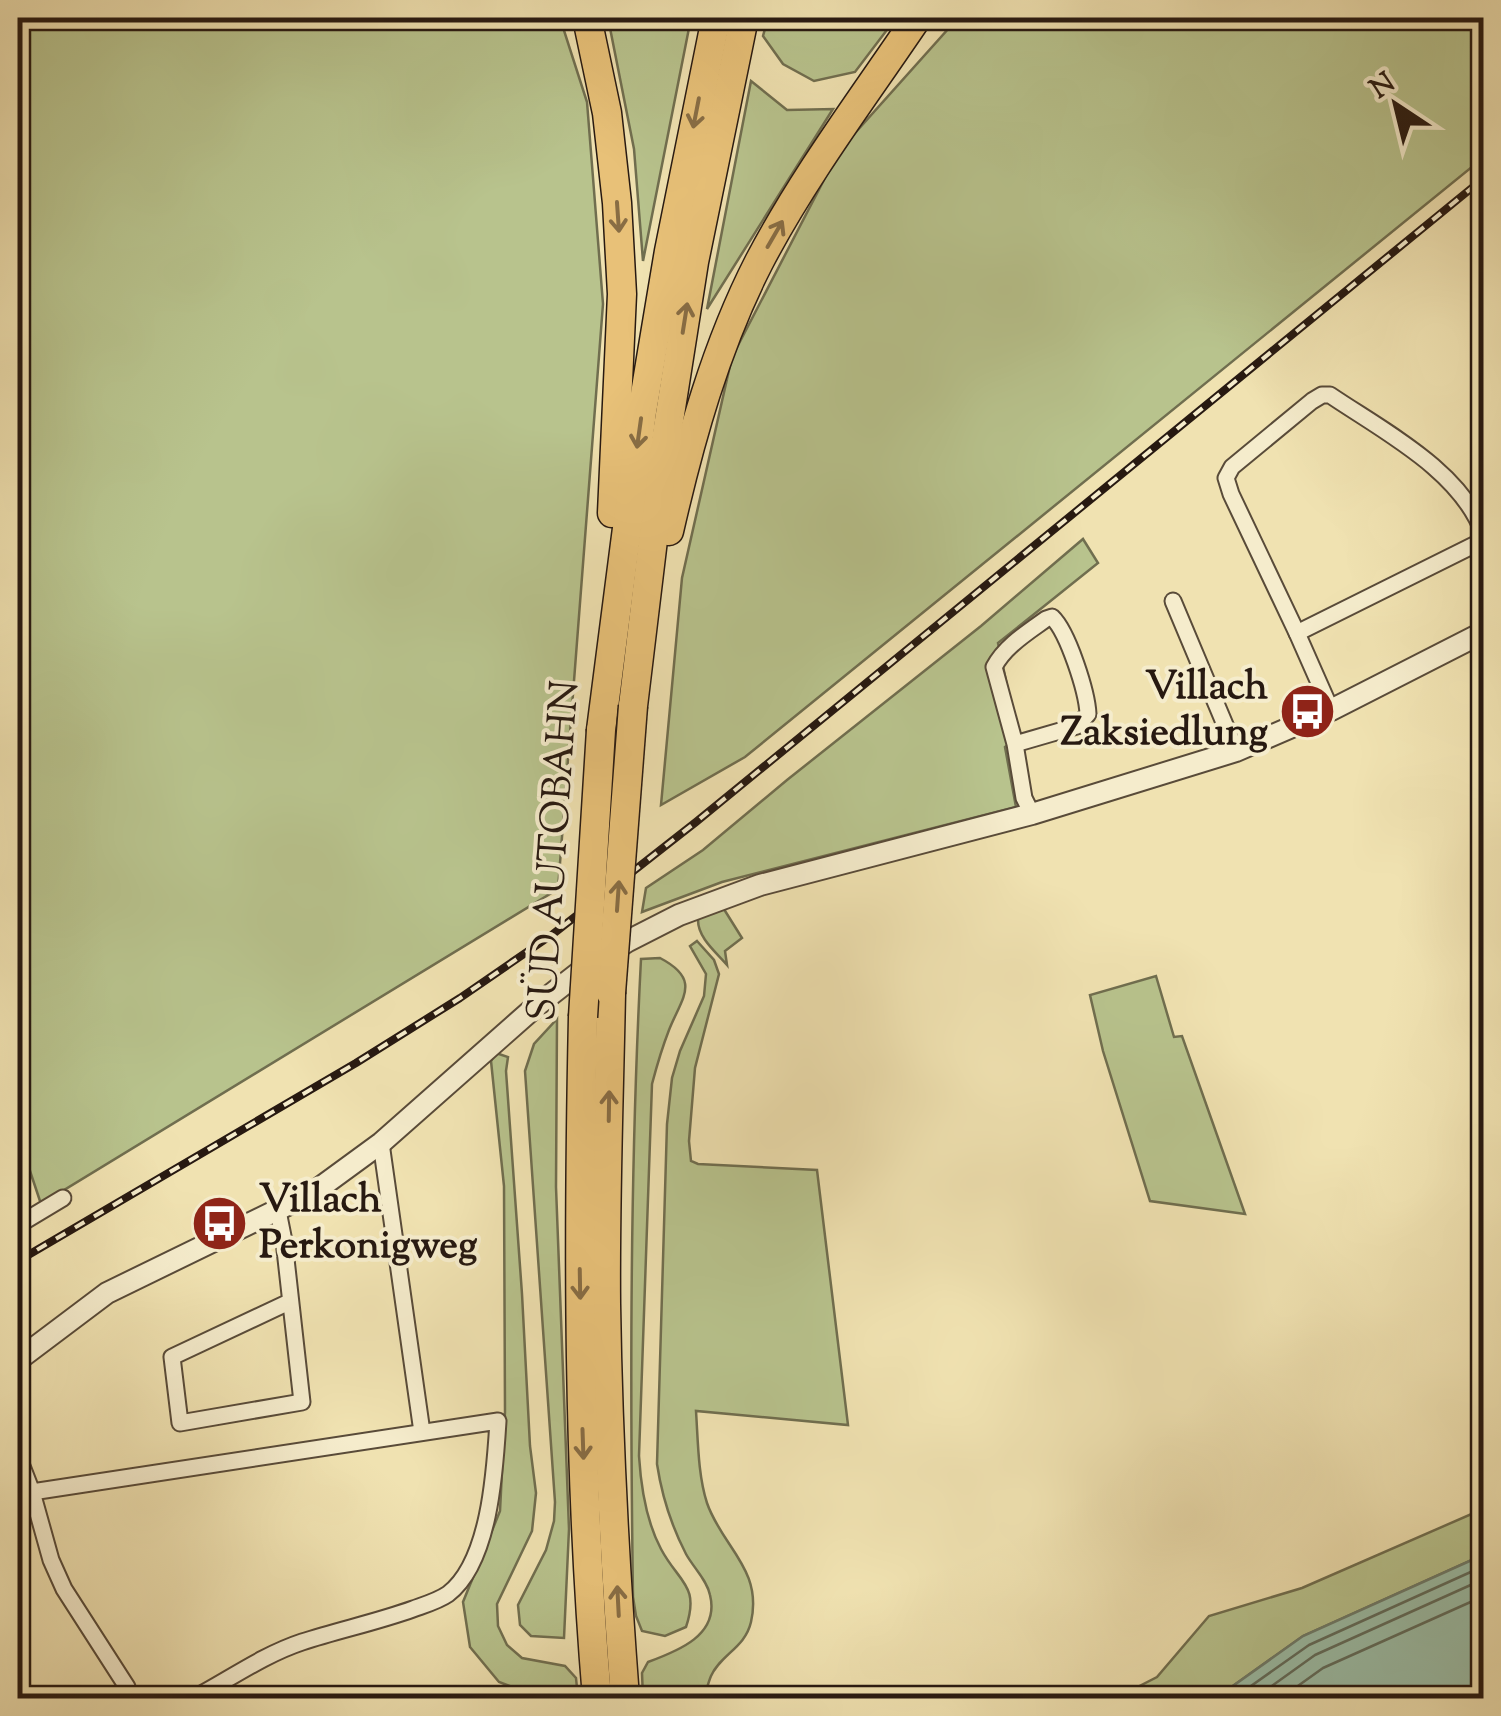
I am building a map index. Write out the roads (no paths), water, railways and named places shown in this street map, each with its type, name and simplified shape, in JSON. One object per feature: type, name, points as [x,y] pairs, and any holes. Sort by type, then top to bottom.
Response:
[{"type":"highway","points":[[587,18],[607,113],[622,294],[608,558],[616,604]]},
{"type":"highway","name":"SÜD AUTOBAHN","points":[[597,1698],[583,1450],[579,1221],[583,1017],[601,730],[642,412],[669,251],[716,18]]},
{"type":"highway","name":"SÜD AUTOBAHN","points":[[625,1698],[607,1343],[611,993],[632,706],[662,464],[694,262],[744,18]]},
{"type":"highway","points":[[646,588],[668,536],[716,362],[751,280],[809,175],[917,18]]},
{"type":"highway","points":[[867,92],[938,18]]},
{"type":"street","points":[[1298,633],[1484,537],[1468,502],[1440,473],[1330,395],[1322,395],[1247,454],[1226,478],[1331,710]]},
{"type":"street","points":[[1173,601],[1236,751]]},
{"type":"street","points":[[1015,744],[1077,726],[1088,714],[1071,654],[1060,625],[1052,618],[1046,618],[1028,632],[994,667],[1015,744],[1024,798],[1032,814]]},
{"type":"street","points":[[18,1360],[107,1293],[314,1192],[381,1143],[535,1006],[581,971],[662,924],[776,880],[1032,814],[1236,751],[1331,710],[1484,632]]},
{"type":"street","points":[[381,1143],[422,1432]]},
{"type":"street","points":[[18,1224],[63,1198]]},
{"type":"street","points":[[278,1211],[302,1402],[180,1423],[172,1356],[289,1302]]},
{"type":"street","points":[[32,1492],[498,1421],[494,1484],[479,1544],[462,1579],[448,1594],[387,1618],[297,1644],[256,1662],[194,1698]]},
{"type":"street","points":[[18,1456],[50,1560],[129,1698]]},
{"type":"water","points":[[1483,1555],[1483,1698],[1216,1698],[1303,1636]]},
{"type":"railway","points":[[18,1261],[356,1063],[553,934],[696,822],[1484,178]]},
{"type":"place","name":"Villach Zaksiedlung","points":[[1307,711]]},
{"type":"place","name":"Villach Perkonigweg","points":[[220,1224]]}]
